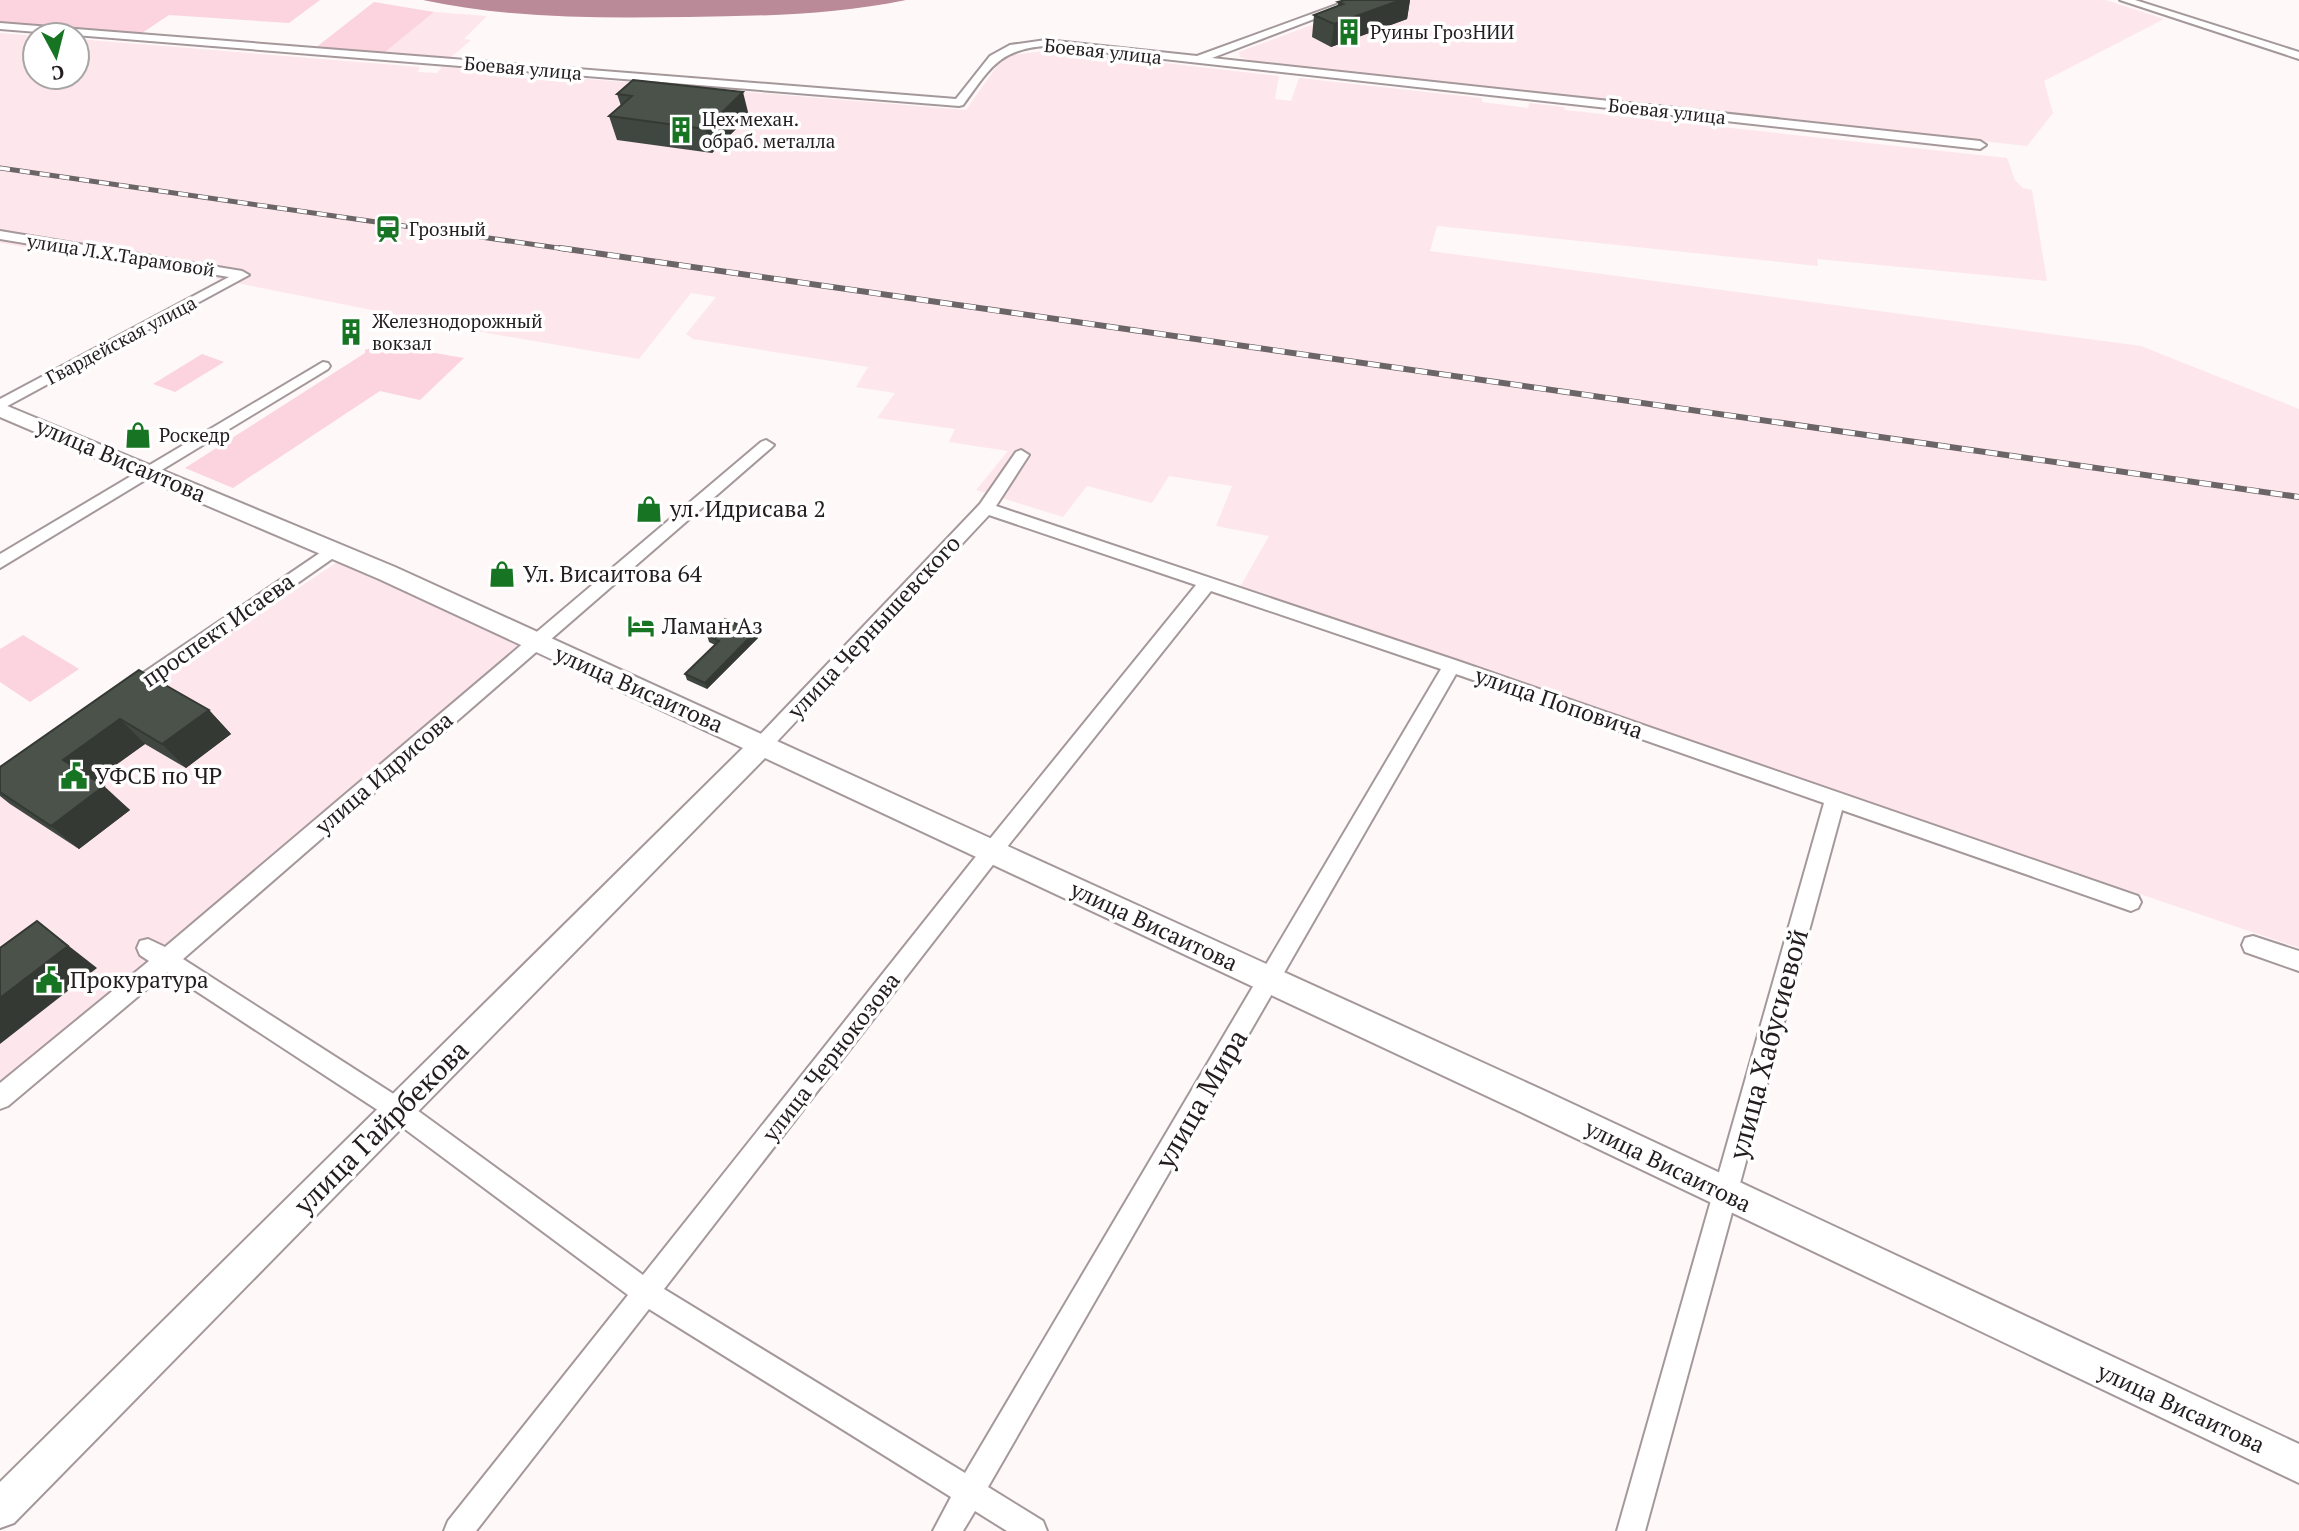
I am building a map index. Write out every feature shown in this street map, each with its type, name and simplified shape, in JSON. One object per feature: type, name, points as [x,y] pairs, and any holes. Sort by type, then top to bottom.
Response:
[{"type":"main road","name":"улица Висаитова","points":[[0,407],[332,550],[762,745],[1271,980],[2299,1464]]},
{"type":"main road","name":"улица Гайрбекова","points":[[0,1509],[762,745]]},
{"type":"street","points":[[1195,61],[1359,0]]},
{"type":"street","points":[[2125,0],[2299,56]]},
{"type":"street","name":"Боевая улица","points":[[0,26],[959,103],[998,52],[1016,44],[1046,43],[1980,145]]},
{"type":"street","name":"улица Л.Х.Тарамовой","points":[[0,235],[242,275]]},
{"type":"street","name":"Гвардейская улица","points":[[0,407],[242,275]]},
{"type":"street","points":[[0,562],[323,366]]},
{"type":"street","name":"улица Идрисова","points":[[0,1098],[157,954],[536,643],[766,446]]},
{"type":"street","name":"улица Чернышевского","points":[[762,745],[985,508],[1020,455]]},
{"type":"street","name":"улица Поповича","points":[[985,508],[1206,585],[1452,666],[2131,902]]},
{"type":"street","name":"проспект Исаева","points":[[120,698],[332,550]]},
{"type":"street","name":"улица Чернокозова","points":[[458,1531],[648,1293],[992,851],[1206,585]]},
{"type":"street","name":"улица Мира","points":[[947,1531],[1452,666]]},
{"type":"street","name":"улица Хабусиевой","points":[[1631,1531],[1835,798]]},
{"type":"street","points":[[2253,945],[2299,961]]},
{"type":"street","points":[[157,954],[398,1110],[648,1293],[1033,1531]]},
{"type":"shaded area","points":[[0,0],[320,0],[289,23],[169,15],[139,35],[91,31],[91,21],[21,21],[21,25],[0,23]]},
{"type":"shaded area","points":[[423,0],[906,0],[797,14],[621,17],[522,14]]},
{"type":"shaded area","points":[[1379,0],[2106,0],[2164,19],[2044,81],[2053,113],[2027,146],[1253,61],[1240,57],[1239,52]]},
{"type":"shaded area","points":[[374,2],[434,12],[384,53],[314,49]]},
{"type":"shaded area","points":[[434,12],[487,16],[464,39],[471,40],[450,58],[384,53]]},
{"type":"shaded area","points":[[0,33],[21,35],[21,91],[91,91],[91,40],[420,67],[418,72],[437,73],[442,67],[966,110],[1004,56],[1051,50],[1279,76],[1275,99],[1291,101],[1299,78],[1482,98],[1482,102],[1528,108],[1529,103],[1564,107],[1565,110],[2007,158],[2015,180],[2023,188],[2032,190],[2047,281],[1817,259],[1818,266],[1437,226],[1430,251],[2141,346],[2299,409],[2299,948],[1239,589],[1269,536],[1216,526],[1232,486],[1169,476],[1152,503],[1087,486],[1063,517],[976,490],[1008,451],[949,442],[955,429],[877,418],[895,393],[856,387],[868,367],[693,339],[686,334],[716,297],[691,293],[639,359],[487,333],[217,279],[0,243]]},
{"type":"shaded area","points":[[382,344],[464,358],[420,400],[380,391],[233,488],[185,468],[365,353],[365,350]]},
{"type":"shaded area","points":[[202,354],[224,362],[175,392],[153,384]]},
{"type":"shaded area","points":[[354,551],[549,636],[0,1098],[0,786]]},
{"type":"shaded area","points":[[23,635],[79,669],[30,702],[0,682],[0,649]]},
{"type":"building","points":[[1401,0],[1334,24],[1314,15],[1343,4],[1338,2]]},
{"type":"building","points":[[633,80],[743,92],[705,129],[609,116],[632,96],[617,94]]},
{"type":"building","points":[[725,619],[755,632],[705,683],[685,674],[719,641],[707,635]]},
{"type":"building","points":[[139,670],[209,710],[162,744],[120,719],[63,760],[104,786],[51,826],[0,792],[0,767]]},
{"type":"building","points":[[37,921],[68,946],[0,998],[0,948]]},
{"type":"railway","points":[[0,168],[572,250]]},
{"type":"railway","points":[[560,248],[2299,497]]},
{"type":"place","name":"Руины ГрозНИИ","points":[[1349,32]]},
{"type":"place","name":"Цех механ. обраб. металла","points":[[681,130]]},
{"type":"place","name":"Грозный","points":[[388,229]]},
{"type":"place","name":"Железнодорожный вокзал","points":[[351,332]]},
{"type":"place","name":"Роскедр","points":[[138,435]]},
{"type":"place","name":"ул. Идрисава 2","points":[[649,509]]},
{"type":"place","name":"Ул. Висаитова 64","points":[[502,574]]},
{"type":"place","name":"Ламан Аз","points":[[641,626]]},
{"type":"place","name":"УФСБ по ЧР","points":[[74,776]]},
{"type":"place","name":"Прокуратура","points":[[49,980]]}]
